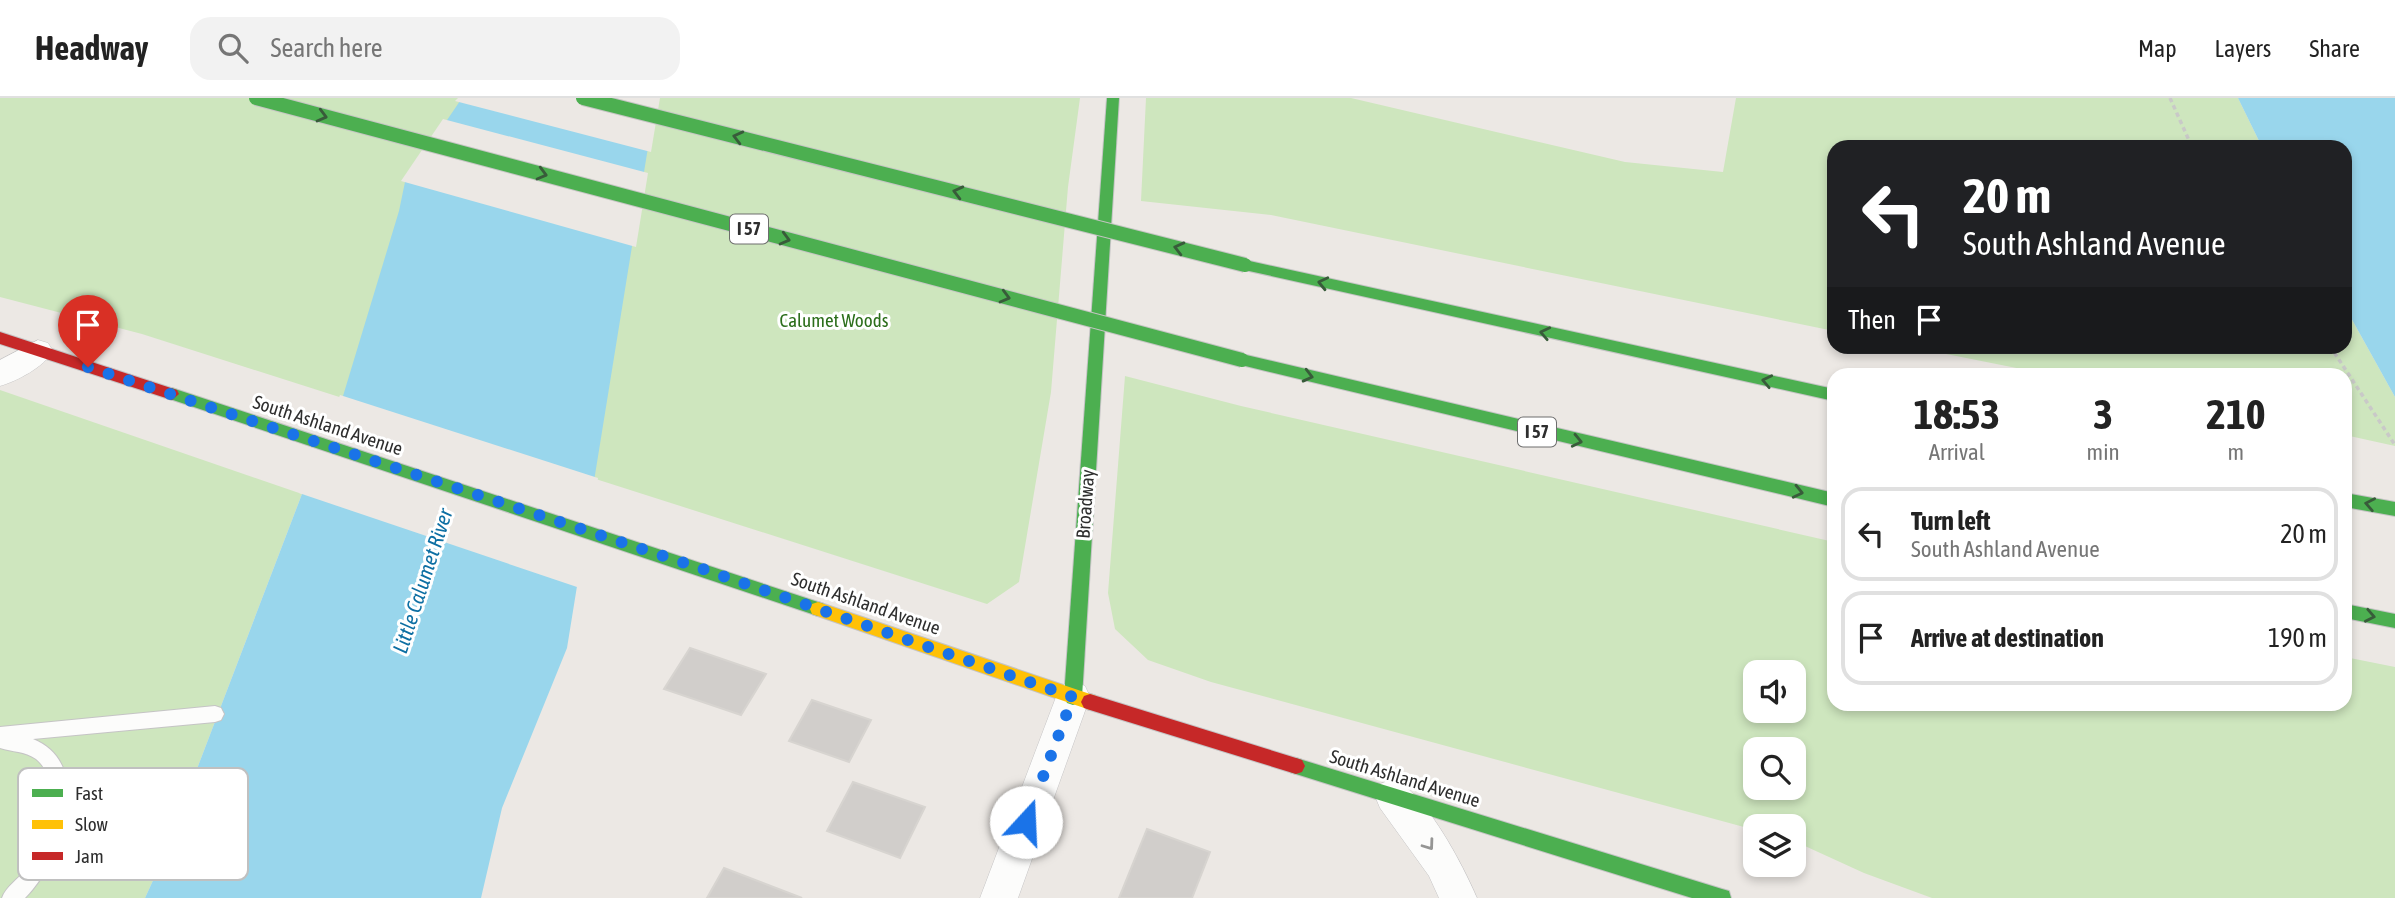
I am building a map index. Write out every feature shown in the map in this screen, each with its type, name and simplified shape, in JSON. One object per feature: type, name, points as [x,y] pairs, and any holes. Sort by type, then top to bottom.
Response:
[{"type":"main road","name":"I 57","points":[[256,98],[1242,360],[1827,498]]},
{"type":"main road","points":[[583,98],[1245,265],[1827,394]]},
{"type":"main road","name":"Broadway","points":[[1073,697],[1113,98]]},
{"type":"main road","name":"South Ashland Avenue","points":[[1,340],[691,565],[1073,697],[1714,897]]},
{"type":"main road","points":[[2352,501],[2395,509]]},
{"type":"main road","points":[[2352,612],[2395,621]]},
{"type":"street","points":[[0,375],[38,351]]},
{"type":"street","name":"Broadway","points":[[999,898],[1073,697]]},
{"type":"street","points":[[1394,796],[1442,863],[1458,898]]},
{"type":"lane","points":[[0,738],[106,723],[215,714]]},
{"type":"lane","points":[[0,738],[26,744],[48,759],[52,768]]},
{"type":"lane","points":[[11,898],[29,880]]},
{"type":"path","points":[[2169,98],[2189,140]]},
{"type":"path","points":[[2352,380],[2395,445]]},
{"type":"green space","name":"Calumet Woods","points":[[0,98],[1080,98],[1068,187],[1051,392],[1019,582],[987,604],[142,334],[0,297]]},
{"type":"green space","points":[[1146,98],[1351,98],[1625,162],[1723,172],[1736,98],[2238,98],[2259,140],[1827,140],[1827,330],[1271,215],[1141,201]]},
{"type":"green space","points":[[2352,320],[2395,397],[2395,446],[2352,437],[2352,368],[2017,368],[1946,354],[2352,354]]},
{"type":"green space","points":[[1125,376],[1241,406],[1827,540],[1827,711],[2352,711],[2352,658],[2395,667],[2395,898],[1932,898],[1864,873],[1806,846],[1806,814],[1743,814],[1743,827],[1211,682],[1148,660],[1115,629],[1108,593]]},
{"type":"green space","points":[[0,390],[302,494],[197,768],[18,768],[18,880],[153,880],[145,898],[0,898]]},
{"type":"water","name":"Little Calumet River","points":[[462,98],[656,98],[567,648],[502,808],[481,898],[145,898],[153,880],[248,880],[248,768],[197,768],[302,494],[343,396],[399,211],[405,182]]},
{"type":"water","points":[[2238,98],[2395,98],[2395,397],[2352,320],[2352,140],[2259,140]]},
{"type":"pier","points":[[458,98],[660,98],[651,152],[455,101]]},
{"type":"pier","points":[[443,119],[648,173],[636,247],[401,181]]},
{"type":"pier","points":[[340,395],[598,478],[580,588],[299,493]]},
{"type":"building","points":[[690,648],[766,674],[741,715],[664,689]]},
{"type":"building","points":[[812,700],[871,720],[849,762],[789,741]]},
{"type":"building","points":[[853,782],[925,807],[900,858],[827,831]]},
{"type":"building","points":[[1147,829],[1210,852],[1192,898],[1119,898]]},
{"type":"building","points":[[724,868],[802,898],[707,898]]},
{"type":"traffic: fast","points":[[256,98],[1242,360]]},
{"type":"traffic: fast","points":[[583,98],[1245,265]]},
{"type":"traffic: fast","points":[[1073,697],[1113,98]]},
{"type":"traffic: fast","points":[[1245,265],[1827,393]]},
{"type":"traffic: fast","points":[[1242,360],[1827,498]]},
{"type":"traffic: fast","points":[[172,394],[818,609]]},
{"type":"traffic: fast","points":[[2352,501],[2395,509]]},
{"type":"traffic: fast","points":[[2352,612],[2395,621]]},
{"type":"traffic: fast","points":[[1296,766],[1722,898]]},
{"type":"traffic: slow","points":[[818,609],[1090,702]]},
{"type":"traffic: jam","points":[[0,338],[172,394]]},
{"type":"traffic: jam","points":[[1090,702],[1296,766]]},
{"type":"route","points":[[88,367],[691,565],[1073,697],[1026,822]]}]
